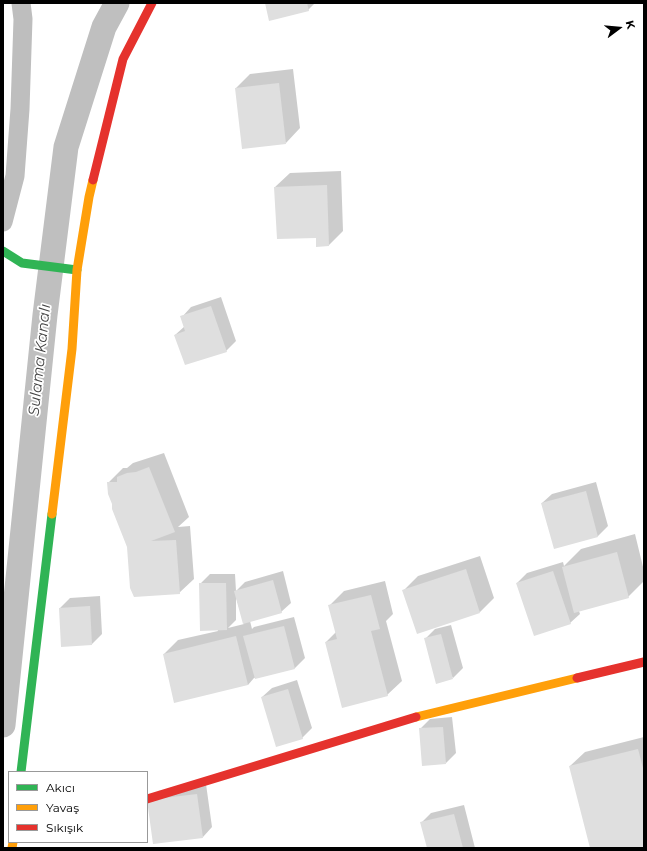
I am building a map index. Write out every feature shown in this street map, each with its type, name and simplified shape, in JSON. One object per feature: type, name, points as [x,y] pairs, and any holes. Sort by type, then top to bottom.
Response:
[{"type":"street","points":[[3,222],[15,176],[20,109],[23,19],[21,3]]},
{"type":"street","points":[[21,771],[72,349],[77,270],[89,197],[123,59],[152,3]]},
{"type":"street","points":[[3,251],[22,263],[77,270]]},
{"type":"street","points":[[148,799],[401,721],[621,666],[644,662]]},
{"type":"building","points":[[265,3],[307,3],[309,11],[269,21]]},
{"type":"building","points":[[279,83],[286,144],[242,149],[235,88]]},
{"type":"building","points":[[327,185],[329,246],[316,247],[316,238],[277,239],[274,187]]},
{"type":"building","points":[[211,306],[227,352],[185,365],[174,335],[185,331],[180,316]]},
{"type":"building","points":[[149,467],[175,532],[151,541],[176,540],[180,594],[134,597],[130,588],[127,547],[112,509],[112,504],[108,494],[107,482],[117,482],[117,477]]},
{"type":"building","points":[[586,491],[598,537],[554,549],[541,503]]},
{"type":"building","points":[[617,552],[629,598],[574,613],[562,567]]},
{"type":"building","points":[[466,569],[480,613],[417,634],[402,590]]},
{"type":"building","points":[[553,571],[571,624],[534,636],[516,583]]},
{"type":"building","points":[[273,580],[282,613],[243,624],[234,591]]},
{"type":"building","points":[[199,583],[226,583],[227,630],[200,631]]},
{"type":"building","points":[[371,595],[380,629],[371,631],[388,696],[342,708],[325,642],[337,639],[328,605]]},
{"type":"building","points":[[90,606],[92,645],[61,647],[59,608]]},
{"type":"building","points":[[284,626],[295,669],[255,679],[243,636]]},
{"type":"building","points":[[441,634],[453,679],[436,684],[424,638]]},
{"type":"building","points":[[236,636],[248,685],[174,703],[163,654]]},
{"type":"building","points":[[288,689],[303,739],[276,747],[261,697]]},
{"type":"building","points":[[443,727],[446,764],[422,766],[419,728]]},
{"type":"building","points":[[638,749],[644,772],[644,848],[590,848],[569,766]]},
{"type":"building","points":[[197,794],[203,838],[153,844],[148,800]]},
{"type":"building","points":[[454,814],[463,848],[427,848],[420,822]]},
{"type":"waterway","name":"Sulama Kanalı","points":[[3,725],[45,315],[66,147],[104,27],[117,3]]},
{"type":"traffic: fast","points":[[3,251],[22,263],[77,270]]},
{"type":"traffic: fast","points":[[21,771],[52,514]]},
{"type":"traffic: slow","points":[[52,514],[72,349],[77,270],[93,180]]},
{"type":"traffic: slow","points":[[416,717],[577,678]]},
{"type":"traffic: slow","points":[[12,848],[13,843]]},
{"type":"traffic: jam","points":[[93,180],[123,59],[152,3]]},
{"type":"traffic: jam","points":[[577,678],[644,662]]},
{"type":"traffic: jam","points":[[148,799],[416,717]]}]
